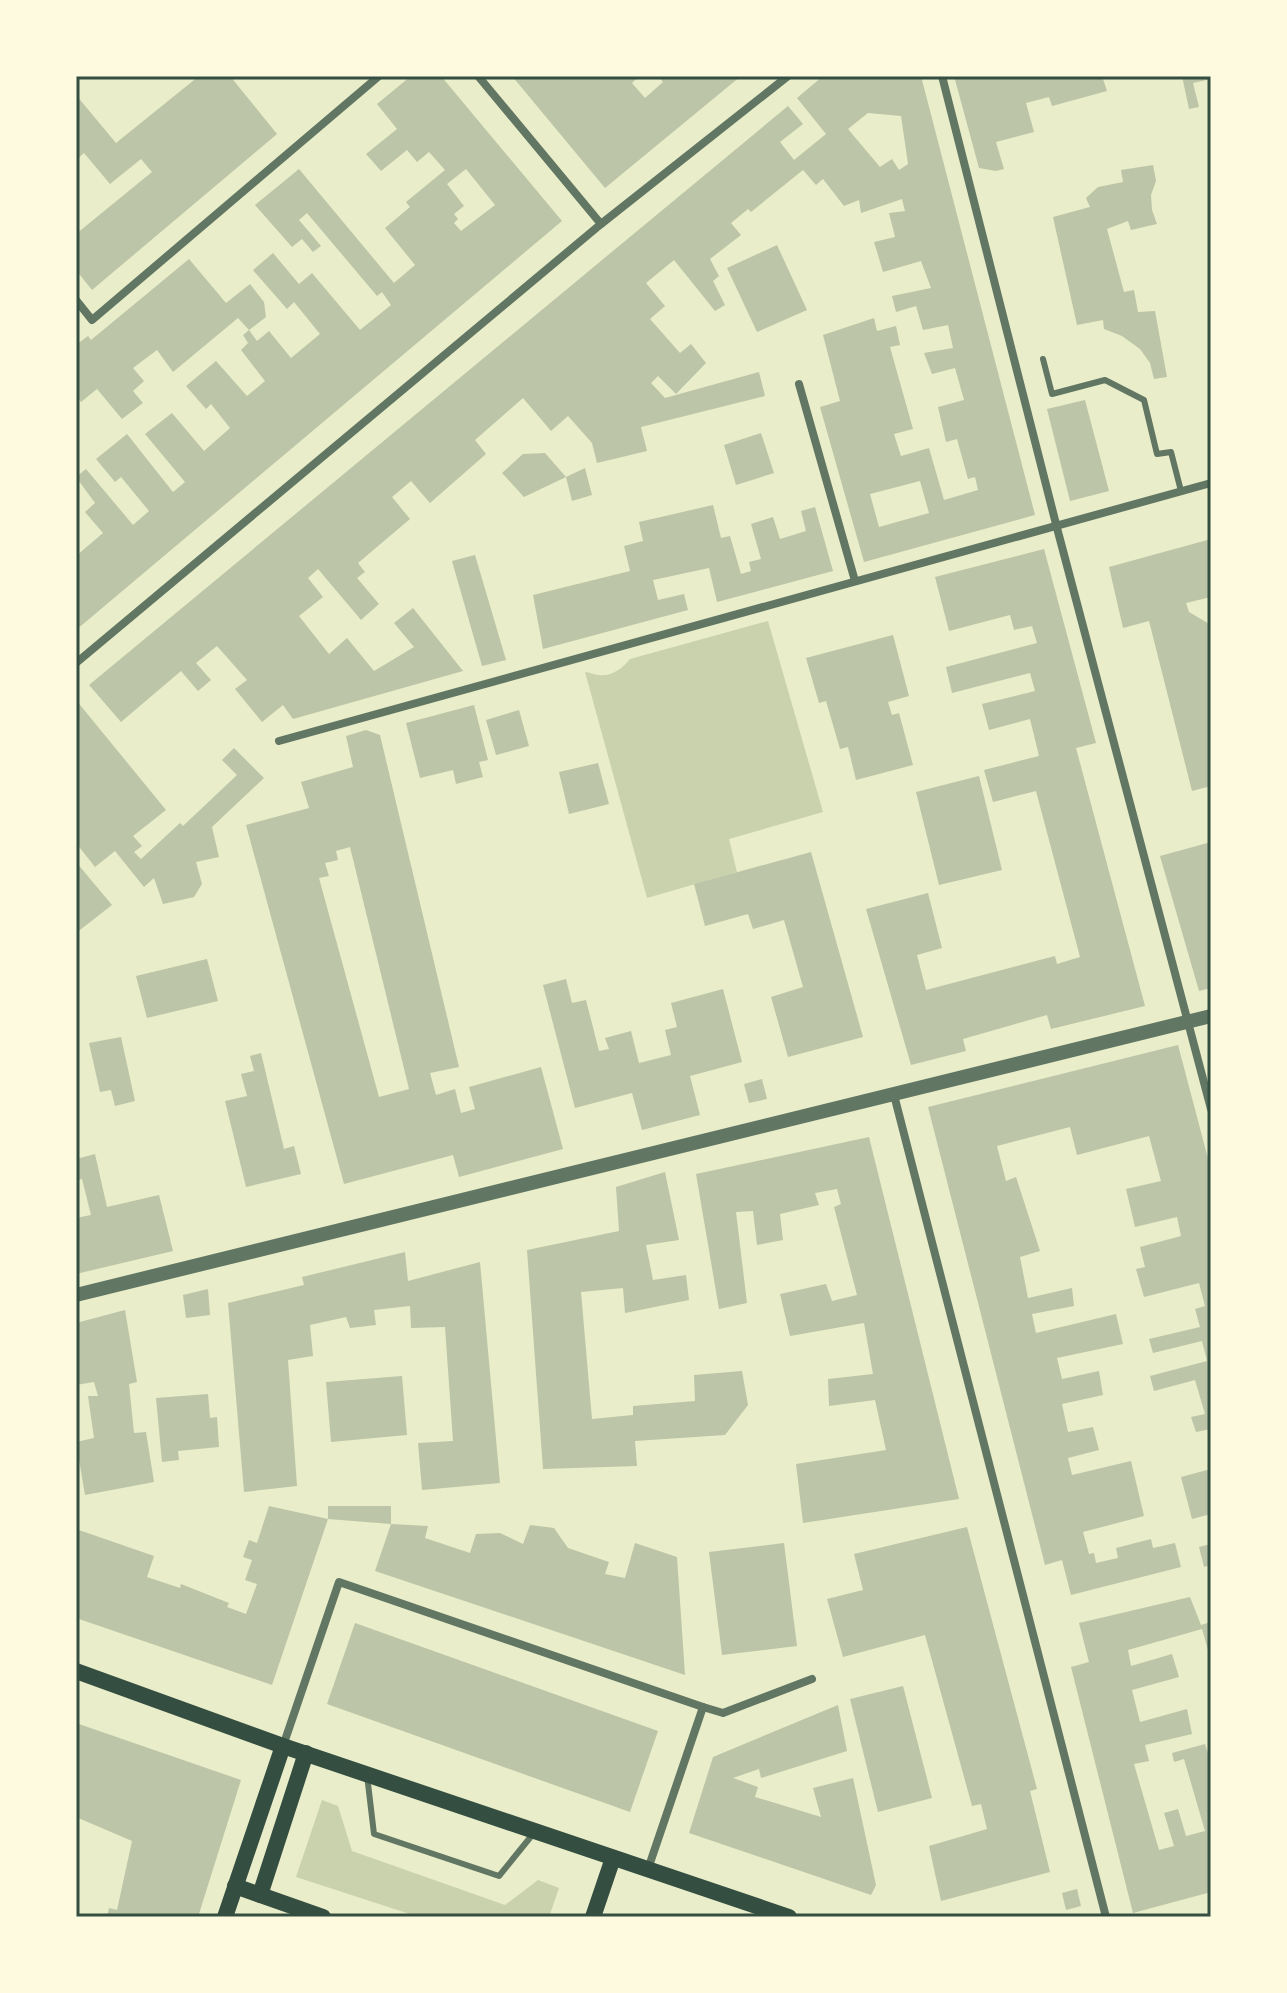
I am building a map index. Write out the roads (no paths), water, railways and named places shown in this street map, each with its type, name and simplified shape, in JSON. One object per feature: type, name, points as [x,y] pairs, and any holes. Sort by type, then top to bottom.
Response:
[{"type":"main road","points":[[76,1671],[283,1746],[789,1917]]},
{"type":"main road","points":[[225,1917],[283,1746]]},
{"type":"main road","points":[[260,1895],[306,1753]]},
{"type":"main road","points":[[593,1917],[613,1858]]},
{"type":"main road","points":[[235,1886],[323,1917]]},
{"type":"street","points":[[76,300],[92,320],[379,76]]},
{"type":"street","points":[[478,76],[601,224]]},
{"type":"street","points":[[76,663],[601,224],[788,76]]},
{"type":"street","points":[[942,76],[1057,528],[1211,1109]]},
{"type":"street","points":[[799,384],[855,581]]},
{"type":"street","points":[[279,741],[1211,483]]},
{"type":"street","points":[[76,1295],[1211,1016]]},
{"type":"street","points":[[894,1095],[1106,1917]]},
{"type":"street","points":[[283,1746],[339,1582],[723,1713],[812,1679]]},
{"type":"street","points":[[647,1870],[703,1707]]},
{"type":"lane","points":[[1043,359],[1052,394],[1105,380],[1144,400],[1157,454],[1171,452],[1181,491]]},
{"type":"lane","points":[[367,1774],[374,1834],[485,1872],[499,1876],[535,1831]]}]
